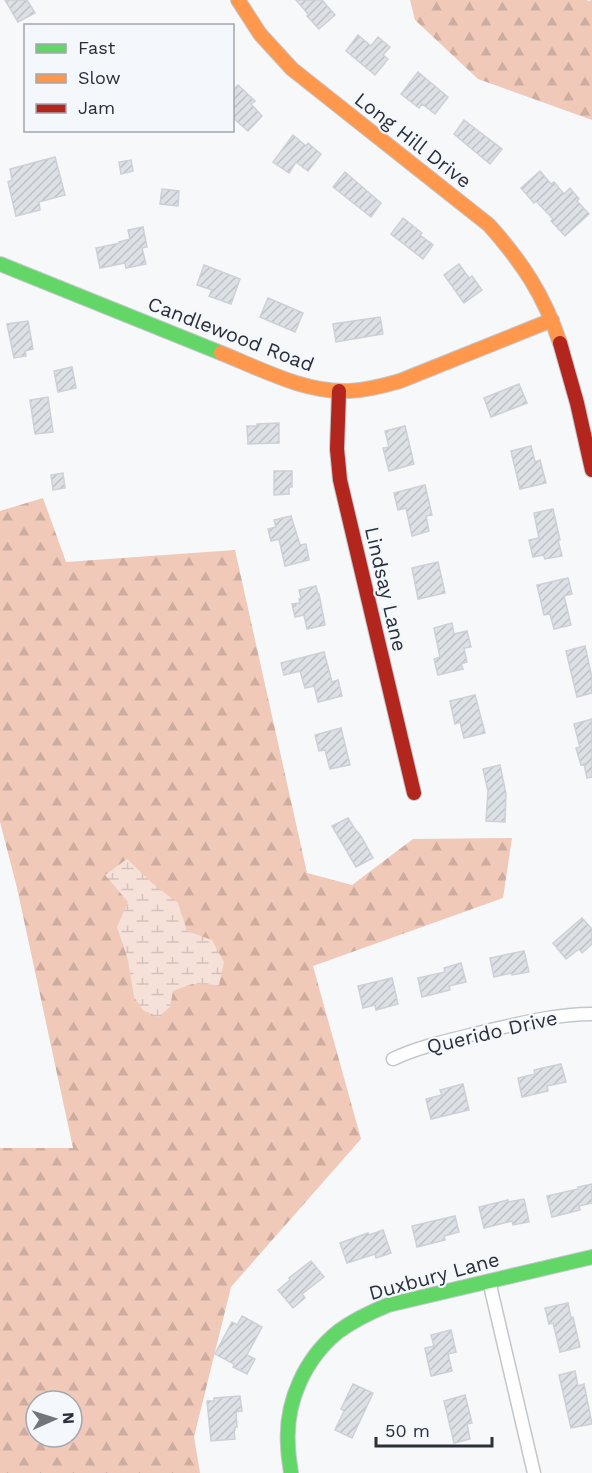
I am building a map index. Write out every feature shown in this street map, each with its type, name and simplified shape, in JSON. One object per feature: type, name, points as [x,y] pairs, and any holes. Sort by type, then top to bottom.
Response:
[{"type":"street","name":"Long Hill Drive","points":[[238,0],[260,34],[292,69],[472,211],[505,241],[530,276],[552,320],[565,357],[592,470]]},
{"type":"street","name":"Candlewood Road","points":[[0,264],[289,380],[321,389],[339,391],[370,389],[402,380],[552,320]]},
{"type":"street","name":"Lindsay Lane","points":[[339,391],[337,450],[340,480],[414,794]]},
{"type":"street","name":"Querido Drive","points":[[393,1059],[434,1044],[540,1019],[592,1014]]},
{"type":"street","name":"Duxbury Lane","points":[[291,1473],[287,1448],[293,1400],[305,1369],[332,1335],[373,1310],[388,1305],[592,1257]]},
{"type":"street","points":[[489,1281],[534,1473]]},
{"type":"green space","points":[[410,0],[592,0],[592,120],[478,79],[415,20]]},
{"type":"green space","points":[[43,498],[66,562],[235,550],[307,873],[352,885],[413,839],[512,838],[503,898],[313,966],[361,1139],[231,1287],[194,1437],[200,1473],[0,1473],[0,1148],[73,1148],[17,888],[0,822],[0,511]]},
{"type":"green space","points":[[127,859],[152,883],[178,903],[187,931],[212,940],[224,962],[219,985],[192,984],[173,991],[170,1007],[158,1017],[143,1010],[134,997],[128,960],[117,927],[128,902],[105,875]]},
{"type":"building","points":[[5,0],[27,0],[35,13],[18,22]]},
{"type":"building","points":[[296,0],[322,0],[335,15],[319,29]]},
{"type":"building","points":[[358,35],[371,46],[378,37],[390,47],[383,55],[388,59],[375,75],[346,51]]},
{"type":"building","points":[[418,72],[448,97],[435,114],[422,104],[419,108],[401,94]]},
{"type":"building","points":[[238,85],[255,101],[251,104],[262,116],[248,131],[234,119],[234,89]]},
{"type":"building","points":[[464,120],[502,149],[490,164],[454,134]]},
{"type":"building","points":[[293,135],[306,146],[308,143],[321,154],[308,171],[296,162],[289,173],[273,162]]},
{"type":"building","points":[[55,157],[65,195],[39,202],[40,210],[16,216],[8,182],[12,180],[10,169]]},
{"type":"building","points":[[131,160],[133,171],[121,174],[119,162]]},
{"type":"building","points":[[540,171],[564,194],[570,188],[579,199],[577,201],[589,214],[565,236],[551,221],[553,219],[521,188]]},
{"type":"building","points":[[345,172],[381,203],[371,217],[333,187]]},
{"type":"building","points":[[162,189],[179,191],[178,206],[160,204]]},
{"type":"building","points":[[403,218],[433,245],[423,259],[391,234]]},
{"type":"building","points":[[143,227],[147,247],[142,248],[146,264],[126,268],[125,263],[100,268],[96,248],[130,239],[128,230]]},
{"type":"building","points":[[459,264],[482,290],[464,303],[444,275]]},
{"type":"building","points":[[204,265],[240,279],[231,304],[209,296],[212,290],[197,285]]},
{"type":"building","points":[[268,298],[303,313],[295,332],[260,317]]},
{"type":"building","points":[[380,317],[383,334],[336,342],[333,324]]},
{"type":"building","points":[[28,321],[33,349],[25,351],[26,356],[14,358],[7,324]]},
{"type":"building","points":[[72,367],[76,388],[58,392],[54,371]]},
{"type":"building","points":[[519,384],[527,403],[491,417],[484,398]]},
{"type":"building","points":[[48,397],[53,432],[35,434],[30,400]]},
{"type":"building","points":[[279,423],[279,443],[248,444],[247,426]]},
{"type":"building","points":[[405,426],[414,464],[389,471],[383,448],[389,447],[385,431]]},
{"type":"building","points":[[531,446],[535,462],[540,460],[546,483],[520,489],[511,451]]},
{"type":"building","points":[[274,471],[292,471],[292,487],[289,487],[289,494],[274,495]]},
{"type":"building","points":[[63,473],[65,488],[53,490],[51,475]]},
{"type":"building","points":[[425,485],[432,515],[426,516],[429,531],[412,536],[406,508],[398,510],[394,493]]},
{"type":"building","points":[[553,509],[562,556],[545,559],[543,555],[533,557],[529,540],[539,538],[534,513]]},
{"type":"building","points":[[291,516],[300,545],[306,544],[309,560],[285,566],[279,539],[271,541],[268,529],[276,527],[274,520]]},
{"type":"building","points":[[438,562],[445,593],[418,599],[412,568]]},
{"type":"building","points":[[568,578],[572,594],[564,596],[571,625],[554,629],[550,614],[544,615],[537,585]]},
{"type":"building","points":[[316,586],[325,625],[307,629],[304,615],[295,617],[292,604],[300,603],[299,590]]},
{"type":"building","points":[[452,623],[454,634],[467,631],[471,647],[464,648],[467,662],[461,664],[463,669],[438,675],[434,659],[440,657],[434,628]]},
{"type":"building","points":[[585,646],[592,678],[592,693],[577,697],[566,651]]},
{"type":"building","points":[[324,652],[332,682],[338,680],[342,696],[318,702],[314,686],[305,688],[300,671],[284,675],[281,663]]},
{"type":"building","points":[[475,695],[485,733],[464,738],[460,722],[455,724],[450,701]]},
{"type":"building","points":[[592,719],[592,777],[587,778],[584,764],[581,765],[576,748],[580,747],[574,724]]},
{"type":"building","points":[[341,728],[350,765],[330,769],[325,750],[319,751],[315,735]]},
{"type":"building","points":[[500,765],[506,794],[505,822],[486,821],[488,791],[483,769]]},
{"type":"building","points":[[348,818],[373,858],[356,867],[332,826]]},
{"type":"building","points":[[582,918],[592,929],[592,944],[582,953],[579,949],[566,959],[553,943]]},
{"type":"building","points":[[524,951],[529,972],[494,977],[490,958]]},
{"type":"building","points":[[461,963],[466,982],[449,986],[450,990],[422,997],[418,978],[445,972],[444,968]]},
{"type":"building","points":[[392,978],[398,1004],[376,1010],[375,1005],[363,1008],[358,986]]},
{"type":"building","points":[[561,1064],[566,1082],[547,1086],[548,1091],[522,1097],[518,1078],[535,1074],[534,1070]]},
{"type":"building","points":[[463,1084],[469,1110],[431,1119],[426,1099],[442,1095],[440,1090]]},
{"type":"building","points":[[592,1184],[592,1203],[579,1206],[580,1210],[552,1217],[547,1196]]},
{"type":"building","points":[[524,1199],[529,1222],[513,1225],[512,1221],[484,1228],[479,1207],[508,1200],[508,1202]]},
{"type":"building","points":[[455,1216],[459,1232],[444,1236],[445,1240],[417,1247],[412,1226]]},
{"type":"building","points":[[383,1230],[391,1253],[376,1258],[375,1254],[347,1263],[340,1243]]},
{"type":"building","points":[[311,1261],[324,1277],[302,1294],[305,1298],[293,1308],[278,1290]]},
{"type":"building","points":[[568,1303],[580,1347],[560,1352],[553,1323],[549,1324],[545,1308]]},
{"type":"building","points":[[242,1316],[262,1327],[247,1355],[255,1359],[247,1374],[215,1354],[232,1322],[237,1325]]},
{"type":"building","points":[[451,1330],[456,1352],[448,1354],[452,1371],[431,1376],[425,1348],[434,1346],[431,1335]]},
{"type":"building","points":[[575,1371],[578,1386],[584,1384],[592,1424],[571,1428],[559,1375]]},
{"type":"building","points":[[353,1384],[373,1393],[352,1438],[335,1430],[344,1411],[341,1409]]},
{"type":"building","points":[[465,1395],[472,1423],[467,1424],[470,1439],[454,1443],[444,1401]]},
{"type":"building","points":[[240,1396],[242,1411],[236,1412],[235,1439],[211,1441],[207,1401],[214,1401],[214,1398]]},
{"type":"traffic: fast","points":[[0,264],[221,353]]},
{"type":"traffic: fast","points":[[291,1473],[288,1429],[294,1397],[316,1354],[339,1331],[363,1316],[388,1305],[592,1257]]},
{"type":"traffic: slow","points":[[238,0],[260,34],[292,69],[489,225],[512,252],[531,280],[547,310],[560,343]]},
{"type":"traffic: slow","points":[[221,353],[267,373],[300,384],[333,391],[349,391],[375,388],[400,381],[552,320]]},
{"type":"traffic: jam","points":[[560,343],[577,403],[592,470]]},
{"type":"traffic: jam","points":[[339,391],[337,449],[340,480],[414,793]]}]
